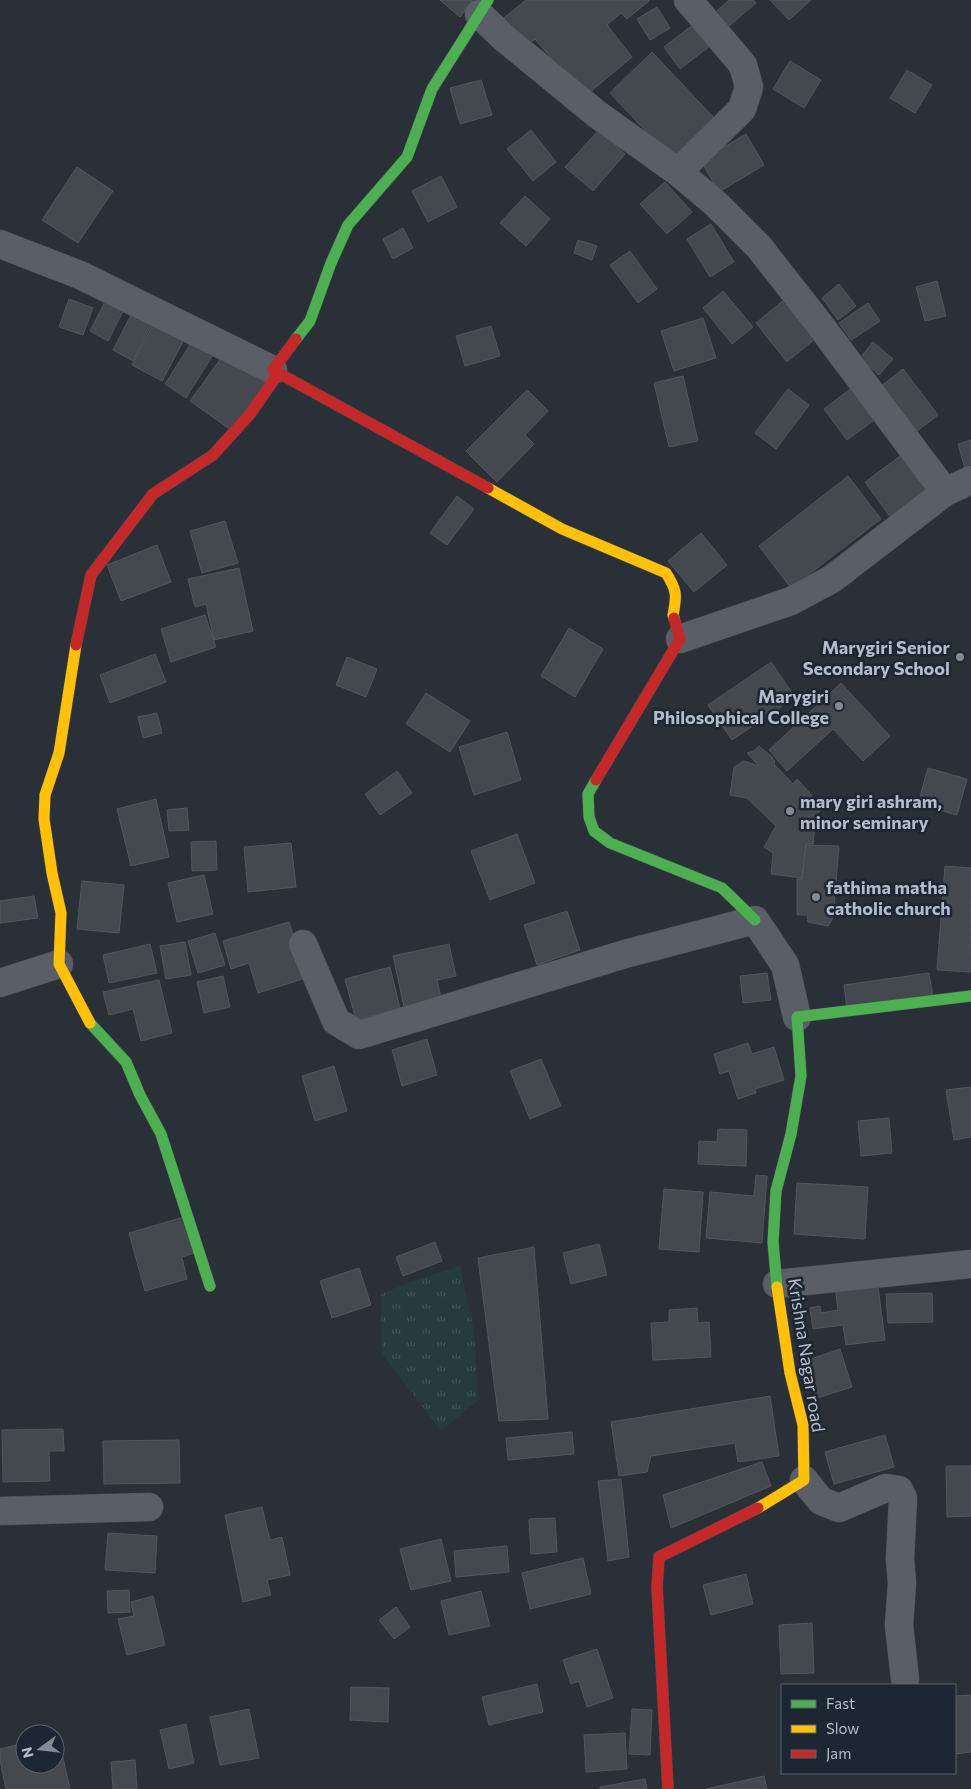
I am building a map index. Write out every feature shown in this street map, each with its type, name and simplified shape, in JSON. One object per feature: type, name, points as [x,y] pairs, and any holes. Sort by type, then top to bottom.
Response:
[{"type":"street","points":[[678,172],[742,109],[749,87],[743,65],[688,0]]},
{"type":"street","points":[[210,1286],[161,1134],[140,1095],[126,1062],[92,1026],[59,964],[61,913],[52,873],[44,819],[45,795],[59,753],[73,659],[91,575],[153,494],[213,455],[250,414],[310,320],[331,263],[348,225],[407,157],[432,89],[483,7],[517,49],[598,115],[678,172],[716,204],[759,247],[945,492]]},
{"type":"street","points":[[0,244],[80,275],[276,372],[562,529],[666,573],[674,585],[677,596],[673,615],[680,639]]},
{"type":"street","points":[[971,480],[945,492],[832,579],[791,601],[680,639],[588,794],[589,817],[594,830],[610,843],[722,888],[755,920],[785,966],[797,1017],[971,996]]},
{"type":"street","points":[[303,944],[336,1021],[359,1035],[626,954],[755,920]]},
{"type":"street","points":[[0,983],[59,964]]},
{"type":"street","name":"Krishna Nagar road","points":[[797,1017],[801,1076],[791,1134],[776,1191],[773,1242],[790,1373],[803,1425],[804,1480]]},
{"type":"street","points":[[777,1284],[971,1264]]},
{"type":"street","points":[[668,1789],[658,1587],[660,1557],[769,1503],[804,1480],[822,1501],[839,1508],[886,1488],[899,1490],[903,1498],[900,1559],[902,1583],[899,1625],[905,1678]]},
{"type":"street","points":[[0,1511],[149,1506]]},
{"type":"green space","points":[[460,1266],[474,1331],[478,1400],[441,1431],[382,1354],[381,1294]]},
{"type":"building","points":[[440,0],[473,0],[460,17]]},
{"type":"building","points":[[526,0],[650,0],[627,19],[621,13],[607,25],[632,57],[584,97],[535,39],[527,45],[504,18]]},
{"type":"building","points":[[729,0],[753,0],[756,3],[729,26],[716,12]]},
{"type":"building","points":[[770,0],[811,0],[789,20]]},
{"type":"building","points":[[657,7],[670,28],[650,40],[637,19]]},
{"type":"building","points":[[699,20],[715,42],[680,69],[664,47]]},
{"type":"building","points":[[652,52],[715,119],[672,159],[610,93]]},
{"type":"building","points":[[790,61],[821,80],[804,108],[773,89]]},
{"type":"building","points":[[907,70],[932,85],[915,113],[890,98]]},
{"type":"building","points":[[481,80],[492,115],[460,124],[450,88]]},
{"type":"building","points":[[531,130],[556,162],[533,181],[507,149]]},
{"type":"building","points":[[599,130],[625,154],[593,191],[565,167]]},
{"type":"building","points":[[746,134],[764,165],[719,192],[701,161]]},
{"type":"building","points":[[77,167],[113,191],[78,243],[42,220]]},
{"type":"building","points":[[441,176],[457,207],[428,222],[412,191]]},
{"type":"building","points":[[665,182],[692,212],[667,234],[640,204]]},
{"type":"building","points":[[525,196],[550,219],[526,246],[500,223]]},
{"type":"building","points":[[711,224],[734,262],[710,277],[687,239]]},
{"type":"building","points":[[403,228],[413,248],[393,259],[383,239]]},
{"type":"building","points":[[578,240],[597,246],[592,260],[574,253]]},
{"type":"building","points":[[630,251],[657,289],[638,303],[610,265]]},
{"type":"building","points":[[937,281],[946,316],[925,321],[916,287]]},
{"type":"building","points":[[839,284],[856,306],[838,320],[822,298]]},
{"type":"building","points":[[723,291],[753,327],[732,344],[703,308]]},
{"type":"building","points":[[69,299],[93,308],[83,335],[59,327]]},
{"type":"building","points":[[785,299],[816,338],[787,362],[756,323]]},
{"type":"building","points":[[106,300],[124,309],[108,341],[90,331]]},
{"type":"building","points":[[868,303],[880,321],[851,340],[839,323]]},
{"type":"building","points":[[131,315],[151,325],[133,361],[113,350]]},
{"type":"building","points":[[703,318],[716,358],[674,371],[661,331]]},
{"type":"building","points":[[155,321],[185,338],[162,381],[132,365]]},
{"type":"building","points":[[491,326],[500,356],[465,366],[456,336]]},
{"type":"building","points":[[195,337],[216,350],[186,398],[165,384]]},
{"type":"building","points":[[873,342],[893,359],[879,375],[860,358]]},
{"type":"building","points":[[224,354],[265,383],[231,430],[190,401]]},
{"type":"building","points":[[903,369],[938,415],[916,432],[880,387]]},
{"type":"building","points":[[683,376],[698,441],[669,447],[654,383]]},
{"type":"building","points":[[854,386],[877,418],[847,440],[824,409]]},
{"type":"building","points":[[788,389],[809,405],[776,449],[755,433]]},
{"type":"building","points":[[527,390],[548,411],[525,435],[534,444],[497,482],[466,451]]},
{"type":"building","points":[[971,440],[971,470],[966,472],[958,444]]},
{"type":"building","points":[[903,454],[929,490],[891,518],[865,482]]},
{"type":"building","points":[[848,476],[881,519],[791,588],[759,546]]},
{"type":"building","points":[[457,496],[474,509],[447,545],[430,533]]},
{"type":"building","points":[[225,521],[238,563],[202,573],[190,531]]},
{"type":"building","points":[[701,533],[727,565],[694,592],[668,561]]},
{"type":"building","points":[[157,545],[171,582],[121,601],[107,565]]},
{"type":"building","points":[[239,568],[253,631],[214,640],[206,604],[195,607],[188,579]]},
{"type":"building","points":[[205,615],[216,647],[171,662],[161,629]]},
{"type":"building","points":[[569,628],[603,649],[575,697],[541,676]]},
{"type":"building","points":[[155,654],[166,682],[110,703],[100,675]]},
{"type":"building","points":[[347,657],[377,669],[366,697],[336,685]]},
{"type":"building","points":[[771,662],[795,697],[732,740],[708,705]]},
{"type":"building","name":"Marygiri Philosophical College","points":[[841,683],[890,736],[863,761],[833,729],[787,771],[769,750]]},
{"type":"building","points":[[426,693],[470,721],[450,752],[406,724]]},
{"type":"building","points":[[157,713],[162,733],[143,738],[138,717]]},
{"type":"building","points":[[507,732],[521,780],[474,795],[459,747]]},
{"type":"building","name":"mary giri ashram, minor seminary","points":[[759,746],[773,758],[774,764],[793,784],[797,779],[823,808],[816,815],[813,844],[806,844],[802,878],[771,874],[773,853],[764,847],[776,826],[747,798],[730,795],[734,767],[744,761],[759,766],[747,753],[754,751]]},
{"type":"building","points":[[928,768],[967,779],[957,815],[918,804]]},
{"type":"building","points":[[397,771],[412,793],[380,815],[365,794]]},
{"type":"building","points":[[156,799],[169,857],[131,866],[117,809]]},
{"type":"building","points":[[187,808],[189,830],[169,831],[167,810]]},
{"type":"building","points":[[517,834],[535,883],[490,900],[471,851]]},
{"type":"building","points":[[216,841],[217,870],[192,871],[191,842]]},
{"type":"building","points":[[291,843],[296,887],[248,892],[244,847]]},
{"type":"building","name":"fathima matha catholic church","points":[[806,845],[839,846],[833,918],[828,926],[808,922],[807,915],[797,915],[797,879],[802,879]]},
{"type":"building","points":[[945,866],[971,868],[970,972],[937,970]]},
{"type":"building","points":[[204,875],[213,914],[177,922],[168,883]]},
{"type":"building","points":[[82,881],[124,885],[119,933],[77,929]]},
{"type":"building","points":[[34,896],[38,918],[0,923],[0,901]]},
{"type":"building","points":[[567,911],[580,950],[537,965],[524,925]]},
{"type":"building","points":[[289,922],[306,978],[258,993],[249,963],[231,969],[223,941]]},
{"type":"building","points":[[215,933],[225,965],[198,973],[188,941]]},
{"type":"building","points":[[185,942],[191,975],[166,979],[160,946]]},
{"type":"building","points":[[150,944],[157,973],[109,983],[103,955]]},
{"type":"building","points":[[449,944],[456,976],[437,980],[442,1003],[405,1011],[393,956]]},
{"type":"building","points":[[390,967],[400,1008],[356,1020],[345,979]]},
{"type":"building","points":[[767,973],[771,1000],[743,1003],[740,976]]},
{"type":"building","points":[[929,973],[933,997],[847,1009],[844,985]]},
{"type":"building","points":[[223,976],[230,1007],[204,1013],[197,982]]},
{"type":"building","points":[[159,980],[172,1033],[141,1041],[133,1009],[109,1015],[103,992]]},
{"type":"building","points":[[427,1039],[437,1075],[402,1086],[392,1050]]},
{"type":"building","points":[[748,1043],[752,1054],[774,1047],[784,1080],[755,1089],[756,1093],[738,1099],[729,1071],[720,1074],[714,1054]]},
{"type":"building","points":[[541,1059],[561,1106],[530,1119],[510,1071]]},
{"type":"building","points":[[334,1066],[347,1111],[315,1121],[302,1076]]},
{"type":"building","points":[[971,1087],[971,1137],[954,1140],[946,1090]]},
{"type":"building","points":[[889,1118],[892,1153],[861,1156],[858,1121]]},
{"type":"building","points":[[718,1129],[747,1130],[746,1166],[698,1164],[699,1141],[717,1142]]},
{"type":"building","points":[[756,1175],[767,1176],[762,1243],[706,1238],[710,1192],[754,1196]]},
{"type":"building","points":[[797,1183],[868,1187],[865,1239],[794,1234]]},
{"type":"building","points":[[664,1189],[703,1192],[699,1252],[659,1249]]},
{"type":"building","points":[[184,1217],[194,1253],[182,1257],[187,1279],[145,1291],[129,1233]]},
{"type":"building","points":[[435,1242],[442,1261],[403,1276],[396,1257]]},
{"type":"building","points":[[599,1244],[607,1275],[571,1284],[563,1253]]},
{"type":"building","points":[[534,1247],[548,1419],[499,1421],[478,1258]]},
{"type":"building","points":[[359,1268],[371,1305],[332,1318],[320,1281]]},
{"type":"building","points":[[877,1279],[885,1340],[846,1345],[843,1325],[813,1329],[810,1308],[820,1306],[821,1313],[838,1310],[835,1285]]},
{"type":"building","points":[[932,1293],[933,1322],[888,1323],[886,1294]]},
{"type":"building","points":[[697,1308],[698,1323],[709,1322],[711,1357],[653,1360],[651,1323],[669,1322],[669,1310]]},
{"type":"building","points":[[840,1349],[852,1387],[817,1398],[805,1361]]},
{"type":"building","points":[[770,1396],[779,1456],[738,1462],[735,1443],[651,1456],[647,1472],[619,1476],[611,1422]]},
{"type":"building","points":[[63,1429],[64,1451],[49,1451],[50,1481],[3,1482],[2,1430]]},
{"type":"building","points":[[572,1432],[574,1454],[508,1460],[506,1438]]},
{"type":"building","points":[[885,1435],[894,1467],[834,1484],[825,1452]]},
{"type":"building","points":[[179,1440],[180,1483],[104,1484],[103,1441]]},
{"type":"building","points":[[762,1462],[771,1486],[671,1528],[663,1495]]},
{"type":"building","points":[[946,1466],[971,1466],[971,1516],[947,1517]]},
{"type":"building","points":[[621,1479],[629,1557],[608,1561],[598,1481]]},
{"type":"building","points":[[262,1507],[270,1540],[282,1537],[290,1575],[267,1580],[271,1595],[243,1602],[225,1515]]},
{"type":"building","points":[[555,1518],[557,1552],[531,1554],[529,1519]]},
{"type":"building","points":[[108,1533],[157,1536],[155,1573],[105,1570]]},
{"type":"building","points":[[441,1539],[451,1581],[411,1590],[400,1549]]},
{"type":"building","points":[[507,1546],[509,1572],[456,1577],[454,1551]]},
{"type":"building","points":[[583,1558],[591,1594],[530,1609],[522,1573]]},
{"type":"building","points":[[746,1574],[753,1604],[711,1615],[703,1585]]},
{"type":"building","points":[[129,1590],[130,1612],[108,1613],[107,1591]]},
{"type":"building","points":[[481,1591],[490,1626],[449,1635],[441,1601]]},
{"type":"building","points":[[153,1596],[165,1645],[127,1655],[118,1619],[134,1616],[131,1602]]},
{"type":"building","points":[[396,1607],[410,1627],[394,1639],[379,1620]]},
{"type":"building","points":[[812,1623],[814,1673],[781,1674],[779,1625]]},
{"type":"building","points":[[597,1649],[613,1698],[587,1707],[579,1681],[571,1684],[563,1660]]},
{"type":"building","points":[[537,1684],[543,1712],[489,1725],[482,1697]]},
{"type":"building","points":[[351,1687],[389,1688],[388,1722],[350,1720]]},
{"type":"building","points":[[971,1695],[971,1752],[956,1754],[956,1696]]},
{"type":"building","points":[[249,1709],[259,1758],[220,1765],[210,1717]]},
{"type":"building","points":[[632,1709],[652,1710],[650,1755],[629,1754]]},
{"type":"building","points":[[186,1724],[194,1763],[169,1769],[160,1730]]},
{"type":"building","points":[[625,1733],[627,1769],[586,1772],[584,1735]]},
{"type":"building","points":[[15,1745],[15,1774],[65,1774],[65,1767],[70,1789],[6,1789],[0,1760],[0,1749]]},
{"type":"building","points":[[135,1760],[137,1789],[113,1789],[111,1762]]},
{"type":"building","points":[[764,1776],[767,1789],[706,1789]]},
{"type":"building","points":[[645,1779],[647,1789],[600,1789],[600,1787]]},
{"type":"traffic: fast","points":[[296,339],[310,321],[331,263],[348,225],[407,157],[432,89],[488,0]]},
{"type":"traffic: fast","points":[[596,780],[588,794],[589,817],[594,831],[610,843],[722,888],[755,920]]},
{"type":"traffic: fast","points":[[777,1287],[773,1242],[776,1191],[791,1134],[801,1076],[797,1017],[971,996]]},
{"type":"traffic: fast","points":[[90,1023],[126,1062],[140,1095],[161,1134],[210,1286]]},
{"type":"traffic: slow","points":[[488,488],[562,529],[666,573],[675,593],[674,618]]},
{"type":"traffic: slow","points":[[76,645],[59,753],[45,795],[44,819],[52,873],[61,913],[59,964],[90,1023]]},
{"type":"traffic: slow","points":[[758,1508],[804,1480],[803,1425],[790,1373],[777,1287]]},
{"type":"traffic: jam","points":[[296,339],[273,370],[488,488]]},
{"type":"traffic: jam","points":[[76,645],[91,575],[153,494],[213,455],[250,414],[278,374]]},
{"type":"traffic: jam","points":[[596,780],[680,639],[674,618]]},
{"type":"traffic: jam","points":[[668,1789],[657,1587],[659,1557],[758,1508]]},
{"type":"place","name":"Marygiri Senior Secondary School","points":[[960,657]]},
{"type":"place","name":"Marygiri Philosophical College","points":[[839,706]]},
{"type":"place","name":"mary giri ashram, minor seminary","points":[[790,811]]},
{"type":"place","name":"fathima matha catholic church","points":[[816,897]]}]
